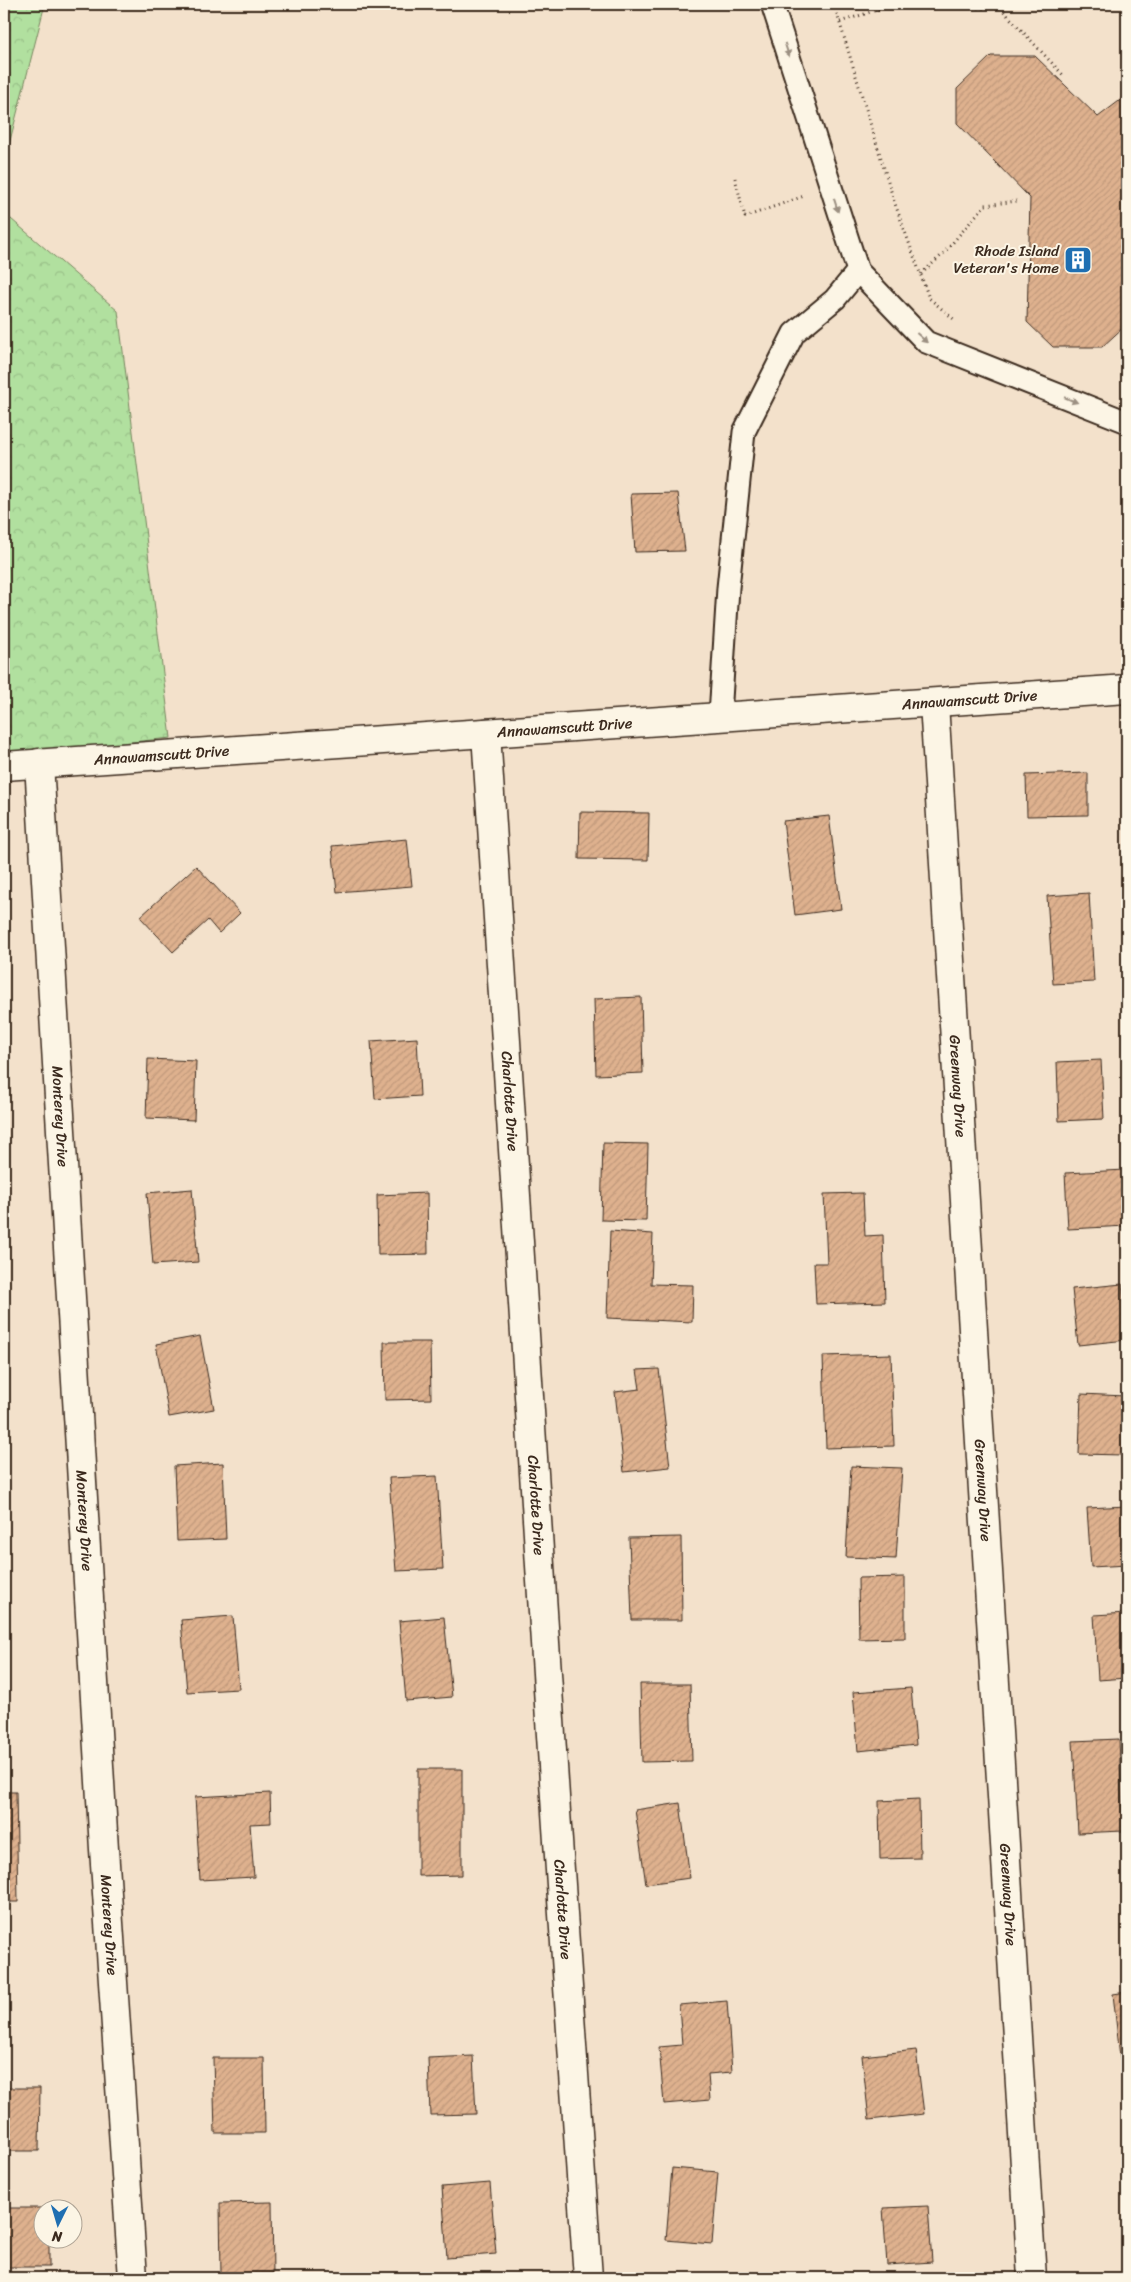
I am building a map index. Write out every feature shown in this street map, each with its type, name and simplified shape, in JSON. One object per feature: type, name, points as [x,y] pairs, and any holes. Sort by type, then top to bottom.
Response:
[{"type":"street","name":"Annawamscutt Drive","points":[[4,766],[720,716],[934,704],[1127,689]]},
{"type":"street","name":"Greenway Drive","points":[[934,704],[1032,2278]]},
{"type":"street","name":"Charlotte Drive","points":[[486,733],[588,2278]]},
{"type":"street","name":"Monterey Drive","points":[[39,763],[104,1848],[133,2278]]},
{"type":"lane","points":[[772,4],[858,272],[926,342],[1127,422]]},
{"type":"lane","points":[[720,716],[728,588],[744,432],[794,333],[835,299],[858,272]]},
{"type":"path","points":[[834,4],[894,201],[930,298],[957,322]]},
{"type":"path","points":[[840,22],[889,6],[905,4],[983,8],[988,4]]},
{"type":"path","points":[[997,4],[1064,76]]},
{"type":"path","points":[[735,178],[745,217],[831,187]]},
{"type":"path","points":[[921,274],[943,254],[985,205],[1017,201]]},
{"type":"green space","points":[[4,4],[45,4],[4,164]]},
{"type":"green space","points":[[4,213],[118,311],[171,738],[4,755]]},
{"type":"building","name":"Rhode Island Veteran's Home","points":[[991,56],[1035,56],[1098,117],[1127,95],[1127,324],[1102,347],[1053,347],[1027,322],[1030,198],[957,123],[957,89]]},
{"type":"building","points":[[678,493],[685,551],[635,552],[631,494]]},
{"type":"building","points":[[1088,773],[1088,815],[1027,816],[1026,775]]},
{"type":"building","points":[[580,812],[649,813],[648,860],[579,859]]},
{"type":"building","points":[[829,816],[841,909],[795,915],[783,821]]},
{"type":"building","points":[[407,839],[412,886],[337,892],[332,846]]},
{"type":"building","points":[[196,866],[240,913],[219,933],[208,920],[173,952],[140,917]]},
{"type":"building","points":[[1089,893],[1094,982],[1053,984],[1047,896]]},
{"type":"building","points":[[641,997],[643,1073],[596,1075],[594,999]]},
{"type":"building","points":[[417,1038],[420,1096],[375,1099],[371,1041]]},
{"type":"building","points":[[148,1059],[196,1061],[194,1120],[146,1118]]},
{"type":"building","points":[[1101,1060],[1104,1119],[1059,1121],[1057,1062]]},
{"type":"building","points":[[603,1143],[648,1144],[646,1221],[601,1220]]},
{"type":"building","points":[[1126,1170],[1127,1226],[1068,1229],[1065,1173]]},
{"type":"building","points":[[192,1189],[198,1262],[153,1265],[147,1193]]},
{"type":"building","points":[[427,1193],[428,1254],[378,1255],[377,1195]]},
{"type":"building","points":[[863,1193],[865,1236],[883,1235],[885,1302],[816,1304],[814,1263],[827,1263],[824,1194]]},
{"type":"building","points":[[610,1231],[653,1234],[651,1284],[693,1285],[692,1322],[607,1318]]},
{"type":"building","points":[[1122,1284],[1127,1340],[1078,1345],[1072,1289]]},
{"type":"building","points":[[200,1336],[214,1409],[169,1417],[156,1344]]},
{"type":"building","points":[[384,1342],[430,1342],[431,1399],[385,1400]]},
{"type":"building","points":[[891,1354],[894,1446],[826,1448],[823,1356]]},
{"type":"building","points":[[659,1369],[670,1467],[624,1472],[615,1392],[640,1389],[637,1370]]},
{"type":"building","points":[[1081,1394],[1125,1396],[1123,1455],[1079,1454]]},
{"type":"building","points":[[223,1463],[226,1539],[177,1541],[174,1466]]},
{"type":"building","points":[[851,1466],[902,1468],[896,1559],[846,1557]]},
{"type":"building","points":[[437,1476],[443,1569],[396,1571],[389,1478]]},
{"type":"building","points":[[1127,1506],[1127,1565],[1091,1567],[1087,1508]]},
{"type":"building","points":[[681,1537],[682,1620],[632,1620],[629,1538]]},
{"type":"building","points":[[905,1577],[905,1638],[859,1639],[858,1578]]},
{"type":"building","points":[[1127,1613],[1127,1678],[1098,1680],[1094,1615]]},
{"type":"building","points":[[233,1616],[239,1689],[187,1692],[181,1620]]},
{"type":"building","points":[[444,1617],[452,1697],[406,1701],[399,1621]]},
{"type":"building","points":[[4,1634],[5,1704],[4,1704]]},
{"type":"building","points":[[640,1684],[690,1684],[692,1761],[642,1762]]},
{"type":"building","points":[[911,1688],[916,1745],[858,1751],[853,1692]]},
{"type":"building","points":[[1119,1739],[1123,1831],[1078,1833],[1073,1741]]},
{"type":"building","points":[[418,1769],[462,1769],[462,1875],[418,1876]]},
{"type":"building","points":[[4,1792],[16,1792],[18,1902],[4,1902]]},
{"type":"building","points":[[270,1793],[271,1823],[250,1824],[254,1877],[200,1880],[195,1797]]},
{"type":"building","points":[[919,1799],[920,1858],[880,1859],[879,1801]]},
{"type":"building","points":[[680,1803],[690,1878],[646,1884],[635,1810]]},
{"type":"building","points":[[1127,1992],[1127,2075],[1122,2075],[1113,1994]]},
{"type":"building","points":[[727,2001],[732,2072],[708,2074],[710,2100],[664,2104],[659,2047],[682,2045],[679,2005]]},
{"type":"building","points":[[916,2050],[924,2114],[869,2120],[862,2056]]},
{"type":"building","points":[[473,2056],[476,2114],[430,2115],[428,2058]]},
{"type":"building","points":[[213,2058],[264,2058],[265,2133],[215,2133]]},
{"type":"building","points":[[4,2088],[40,2088],[39,2151],[4,2151]]},
{"type":"building","points":[[672,2168],[718,2172],[712,2244],[666,2240]]},
{"type":"building","points":[[490,2183],[496,2254],[447,2258],[442,2187]]},
{"type":"building","points":[[272,2202],[273,2276],[221,2276],[220,2203]]},
{"type":"building","points":[[928,2206],[932,2262],[887,2265],[883,2208]]},
{"type":"building","points":[[4,2208],[32,2208],[32,2250],[49,2250],[49,2267],[4,2267]]},
{"type":"place","name":"Rhode Island Veteran's Home","points":[[1078,260]]}]
